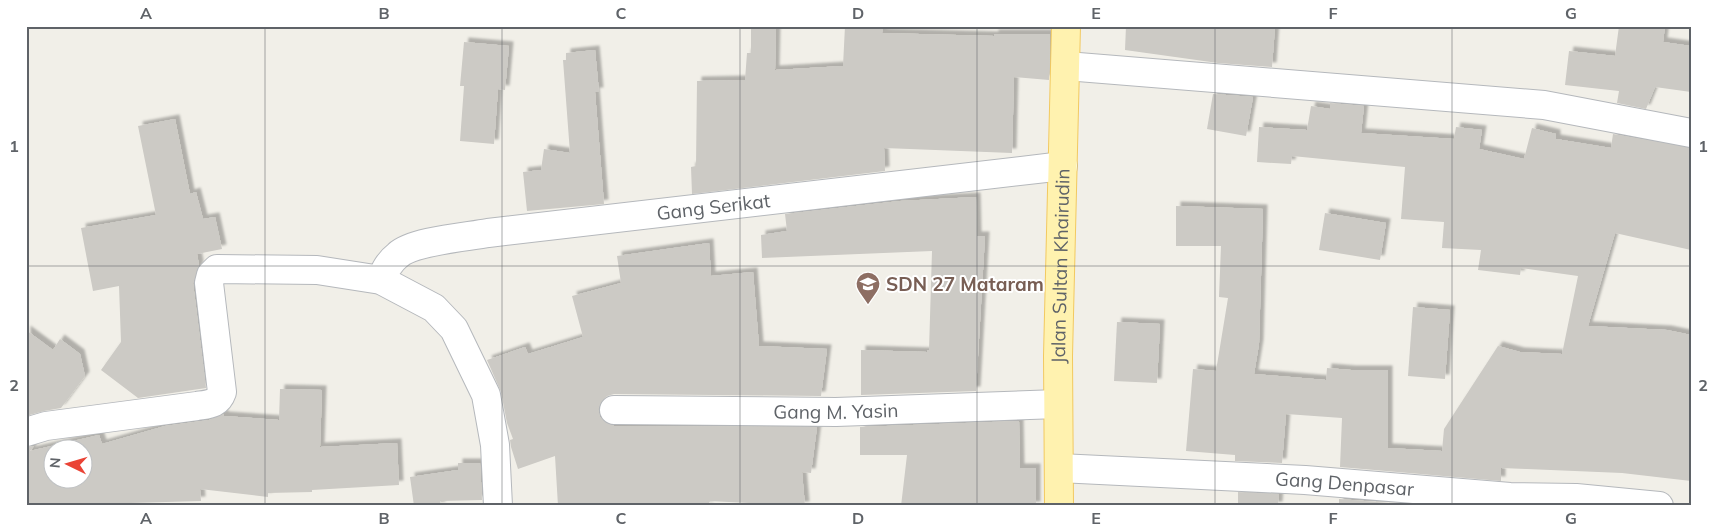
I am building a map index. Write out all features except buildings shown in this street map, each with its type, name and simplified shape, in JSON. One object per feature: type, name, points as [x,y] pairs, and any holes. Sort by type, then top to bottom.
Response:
[{"type":"main road","name":"Jalan Sultan Khairudin","points":[[1059,506],[1058,404],[1066,26]]},
{"type":"street","points":[[1066,66],[1544,105],[1691,133]]},
{"type":"street","name":"Gang Serikat","points":[[381,280],[386,266],[399,253],[419,245],[488,233],[1063,166]]},
{"type":"street","points":[[26,432],[46,426],[197,406],[214,403],[220,399],[222,392],[209,283],[211,275],[217,269],[317,270],[381,280],[434,308],[454,329],[486,395],[495,445],[498,506]]},
{"type":"street","name":"Gang M. Yasin","points":[[614,410],[836,412],[1058,404]]},
{"type":"street","name":"Gang Denpasar","points":[[1059,468],[1305,480],[1510,497],[1576,498],[1659,506]]},
{"type":"place","name":"SDN 27 Mataram","points":[[868,305]]}]
